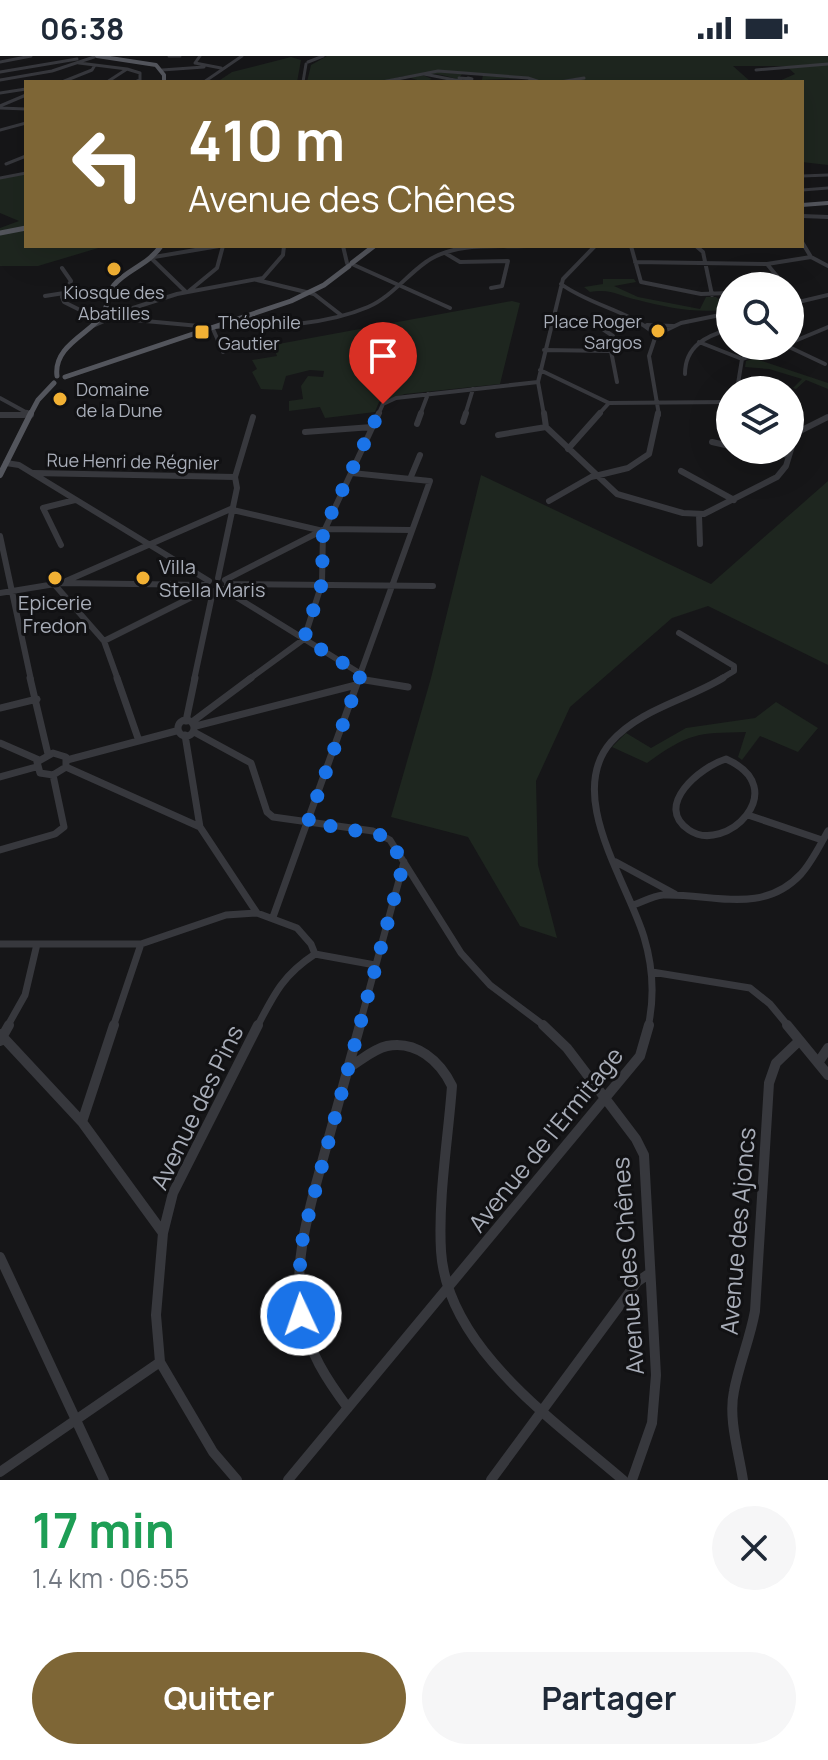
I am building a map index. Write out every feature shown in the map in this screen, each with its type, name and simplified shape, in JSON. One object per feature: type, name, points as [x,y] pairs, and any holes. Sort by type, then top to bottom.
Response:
[{"type":"main road","points":[[91,57],[151,64],[162,70],[164,80]]},
{"type":"main road","points":[[804,205],[828,203]]},
{"type":"main road","points":[[0,233],[24,228]]},
{"type":"main road","points":[[1,472],[38,400],[55,379],[56,368],[74,338],[104,317],[114,285],[153,258],[160,248]]},
{"type":"main road","points":[[55,379],[62,382],[65,377],[228,325],[311,293],[371,248]]},
{"type":"street","points":[[0,62],[31,56]]},
{"type":"street","points":[[105,58],[119,56]]},
{"type":"street","points":[[169,56],[180,56]]},
{"type":"street","points":[[200,56],[195,63],[204,67]]},
{"type":"street","points":[[206,80],[242,56]]},
{"type":"street","points":[[303,80],[307,63],[323,56]]},
{"type":"street","points":[[0,79],[91,57]]},
{"type":"street","points":[[0,72],[91,57]]},
{"type":"street","points":[[74,63],[127,69],[140,73],[140,80]]},
{"type":"street","points":[[756,70],[828,64]]},
{"type":"street","points":[[68,80],[95,69],[95,65]]},
{"type":"street","points":[[162,70],[221,68]]},
{"type":"street","points":[[110,80],[127,69]]},
{"type":"street","points":[[386,80],[455,72],[534,80]]},
{"type":"street","points":[[422,74],[439,80],[453,77],[466,80]]},
{"type":"street","points":[[391,78],[396,80]]},
{"type":"street","points":[[572,80],[584,78]]},
{"type":"street","points":[[0,93],[24,89]]},
{"type":"street","points":[[0,107],[24,96]]},
{"type":"street","points":[[0,107],[24,109]]},
{"type":"street","points":[[0,130],[24,124]]},
{"type":"street","points":[[6,164],[24,157]]},
{"type":"street","points":[[0,178],[24,173]]},
{"type":"street","points":[[804,176],[828,175]]},
{"type":"street","points":[[804,190],[828,188]]},
{"type":"street","points":[[804,216],[828,217]]},
{"type":"street","points":[[804,245],[811,257],[828,266]]},
{"type":"street","points":[[153,258],[210,248]]},
{"type":"street","points":[[187,292],[219,268],[224,257],[222,248]]},
{"type":"street","points":[[104,317],[187,292],[257,280],[269,274],[283,255],[284,248]]},
{"type":"street","points":[[344,248],[351,264],[450,308]]},
{"type":"street","points":[[436,248],[460,262],[508,261],[502,286],[491,288]]},
{"type":"street","points":[[228,325],[293,326],[341,315],[368,307],[427,261],[443,254],[506,248]]},
{"type":"street","points":[[593,248],[566,273],[561,284],[538,382],[546,427],[617,494],[699,515],[777,477],[786,464]]},
{"type":"street","points":[[634,248],[639,281],[716,295]]},
{"type":"street","points":[[698,248],[707,264],[712,295]]},
{"type":"street","points":[[635,262],[767,264],[811,257]]},
{"type":"street","points":[[153,258],[187,292]]},
{"type":"street","points":[[767,264],[775,272]]},
{"type":"street","points":[[62,268],[71,281],[64,293],[64,302],[72,307],[104,317],[214,327],[223,352]]},
{"type":"street","points":[[257,280],[311,293],[341,315]]},
{"type":"street","points":[[561,284],[572,294]]},
{"type":"street","points":[[45,296],[64,293]]},
{"type":"street","points":[[559,293],[572,294],[647,325],[673,326]]},
{"type":"street","points":[[804,301],[828,295]]},
{"type":"street","points":[[549,501],[597,475],[619,471],[646,458],[653,445],[659,402],[649,356],[656,335],[673,326],[716,315]]},
{"type":"street","points":[[647,325],[656,335]]},
{"type":"street","points":[[804,339],[825,333],[828,327]]},
{"type":"street","points":[[604,330],[613,336],[611,351],[617,382]]},
{"type":"street","points":[[685,374],[684,361],[699,342],[716,335]]},
{"type":"street","points":[[699,342],[716,349]]},
{"type":"street","points":[[545,347],[611,351]]},
{"type":"street","points":[[804,352],[825,364]]},
{"type":"street","points":[[540,370],[609,403],[716,402]]},
{"type":"street","points":[[0,743],[38,764],[44,775],[53,775],[67,764],[139,741],[181,733],[304,639],[322,585],[324,530],[383,404],[428,394],[538,382]]},
{"type":"street","points":[[463,422],[473,389]]},
{"type":"street","points":[[417,424],[428,394]]},
{"type":"street","points":[[0,398],[31,415]]},
{"type":"street","points":[[568,449],[609,403]]},
{"type":"street","points":[[0,415],[31,415]]},
{"type":"street","points":[[223,583],[237,488],[235,477],[253,417]]},
{"type":"street","points":[[804,427],[828,417]]},
{"type":"street","points":[[305,432],[372,427]]},
{"type":"street","points":[[498,435],[546,427]]},
{"type":"street","points":[[712,442],[716,443]]},
{"type":"street","points":[[410,479],[420,455]]},
{"type":"street","points":[[6,463],[19,465],[149,544],[209,586]]},
{"type":"street","points":[[681,471],[734,500]]},
{"type":"street","name":"Rue Henri de Régnier","points":[[31,473],[235,477]]},
{"type":"street","points":[[273,917],[430,481],[352,473]]},
{"type":"street","points":[[61,545],[43,508],[75,500]]},
{"type":"street","points":[[58,584],[233,509],[324,530],[411,530]]},
{"type":"street","points":[[699,515],[700,544]]},
{"type":"street","points":[[0,593],[58,584],[209,586],[223,583],[324,530]]},
{"type":"street","points":[[0,536],[48,754]]},
{"type":"street","points":[[223,583],[358,679]]},
{"type":"street","points":[[104,641],[209,586],[223,583],[433,586]]},
{"type":"street","points":[[58,584],[104,641],[139,741]]},
{"type":"street","points":[[192,725],[209,586]]},
{"type":"street","name":"Avenue de l'Ermitage","points":[[288,1480],[640,1056],[652,1021],[652,972],[633,905],[600,829],[594,800],[598,763],[609,744],[630,724],[734,671],[734,666],[679,633]]},
{"type":"street","points":[[257,913],[200,827],[178,725],[192,725],[358,679],[408,687]]},
{"type":"street","points":[[0,708],[37,699]]},
{"type":"street","name":"Avenue des Chênes","points":[[192,725],[251,763],[267,812],[273,817],[385,836],[461,953],[490,985],[548,1029],[567,1048],[636,1139],[644,1155],[656,1375],[652,1423],[632,1480]]},
{"type":"street","points":[[0,777],[38,764],[48,754],[58,753],[67,764],[200,827]]},
{"type":"street","points":[[715,760],[736,761],[755,776],[757,784],[748,815],[715,837],[700,837],[681,823],[677,816],[678,800],[689,778],[715,760]]},
{"type":"street","points":[[0,850],[55,834],[64,827],[53,775]]},
{"type":"street","points":[[748,815],[822,840]]},
{"type":"street","points":[[633,905],[655,896],[677,895],[720,901],[763,897],[785,887],[802,873],[828,831]]},
{"type":"street","points":[[348,1408],[326,1382],[313,1356],[301,1315],[298,1285],[305,1225],[404,862]]},
{"type":"street","points":[[616,862],[623,863],[677,895]]},
{"type":"street","points":[[0,944],[141,944],[226,915],[257,913],[273,917],[306,936],[315,954],[375,965]]},
{"type":"street","points":[[37,944],[25,995],[1,1037],[82,1122],[163,1233]]},
{"type":"street","points":[[82,1122],[141,944]]},
{"type":"street","name":"Avenue des Pins","points":[[237,1480],[213,1452],[160,1362],[156,1315],[163,1233],[173,1193],[185,1165],[273,996],[292,969],[315,954]]},
{"type":"street","points":[[652,972],[750,988],[770,1004],[828,1075]]},
{"type":"street","name":"Avenue des Ajoncs","points":[[743,1480],[733,1404],[755,1311],[769,1083],[776,1063],[799,1041]]},
{"type":"street","points":[[348,1068],[385,1047],[402,1046],[425,1053],[447,1073],[452,1086],[440,1254],[447,1290],[487,1358],[623,1480]]},
{"type":"street","points":[[818,1063],[828,1048]]},
{"type":"street","points":[[0,1257],[104,1480]]},
{"type":"street","points":[[491,1480],[637,1282],[650,1273]]},
{"type":"street","points":[[0,1472],[160,1362]]},
{"type":"shaded area","points":[[327,56],[828,56],[828,165],[804,162],[804,80],[782,80],[795,74],[786,66],[733,66],[749,80],[571,80],[585,77],[482,80],[483,75],[462,74],[460,77],[469,80],[461,80],[430,74],[423,75],[432,79],[429,80],[404,76],[388,80],[307,80],[311,65]]},
{"type":"shaded area","points":[[291,57],[301,60],[297,80],[220,80],[232,72]]},
{"type":"shaded area","points":[[24,174],[24,248],[98,248],[38,266],[0,266],[0,228],[19,221],[0,213],[0,179]]},
{"type":"shaded area","points":[[603,279],[634,279],[636,282],[614,286],[638,297],[700,309],[706,297],[716,297],[716,310],[673,308],[610,292],[590,292],[584,287],[603,284]]},
{"type":"shaded area","points":[[512,301],[520,303],[500,384],[405,394],[379,402],[375,412],[325,418],[320,407],[289,411],[289,401],[303,399],[301,386],[308,376],[323,377],[324,371],[310,370],[286,376],[282,390],[261,389],[252,372],[257,369],[252,360],[277,356],[273,345]]},
{"type":"shaded area","points":[[759,360],[828,383],[828,389],[804,382],[804,376],[745,367],[746,361]]},
{"type":"shaded area","points":[[481,475],[711,584],[828,481],[828,665],[708,606],[672,618],[570,707],[536,781],[538,865],[557,938],[520,926],[468,837],[391,817],[431,678]]},
{"type":"shaded area","points":[[776,702],[818,728],[798,752],[760,736],[742,760],[738,757],[746,732],[715,733],[684,740],[647,763],[612,747],[626,733],[651,748],[686,728],[755,718]]},
{"type":"place","name":"Kiosque des Abatilles","points":[[114,269]]},
{"type":"place","name":"Place Roger Sargos","points":[[658,331]]},
{"type":"place","name":"Théophile Gautier","points":[[202,332]]},
{"type":"place","name":"Domaine de la Dune","points":[[60,399]]},
{"type":"place","name":"Epicerie Fredon","points":[[55,578]]},
{"type":"place","name":"Villa Stella Maris","points":[[143,578]]},
{"type":"route","points":[[301,1315],[298,1285],[303,1236],[404,862],[385,836],[373,831],[308,822],[361,674],[304,639],[322,583],[323,531],[383,404]]}]
